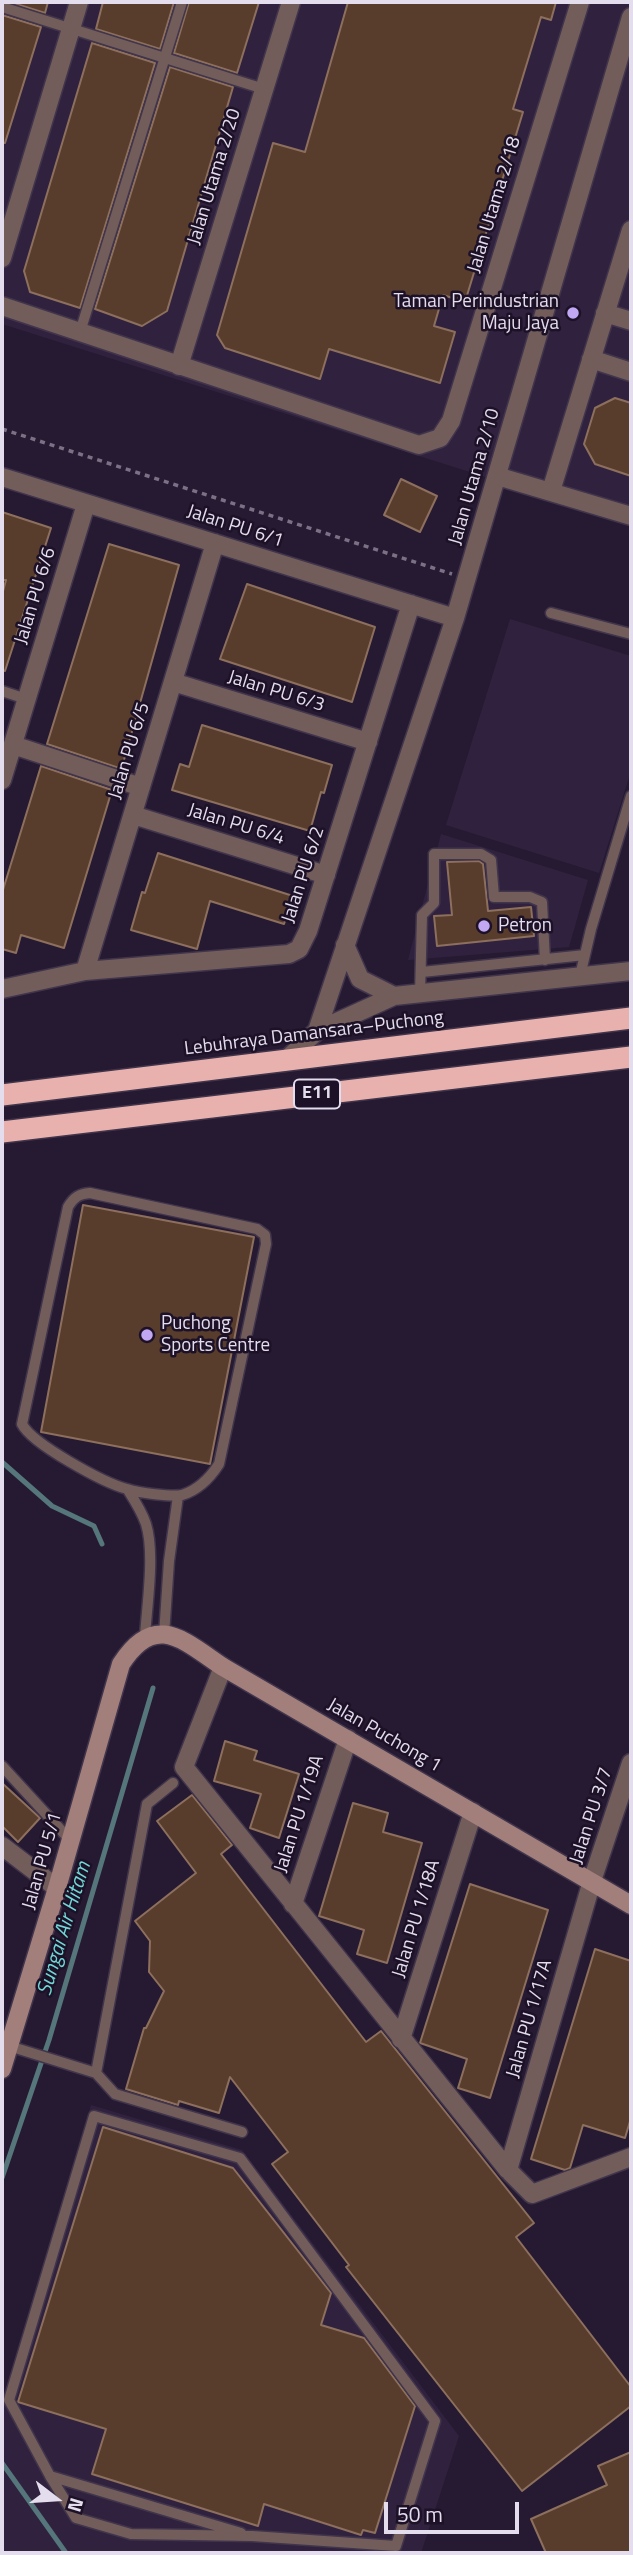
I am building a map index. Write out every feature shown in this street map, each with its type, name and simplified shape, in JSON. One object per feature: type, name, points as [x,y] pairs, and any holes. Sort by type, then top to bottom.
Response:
[{"type":"highway","name":"Lebuhraya Damansara–Puchong","points":[[2,1095],[631,1018]]},
{"type":"highway","name":"E11","points":[[2,1132],[627,1059]]},
{"type":"street","points":[[2,258],[79,2]]},
{"type":"street","name":"Jalan Utama 2/20","points":[[179,366],[290,2]]},
{"type":"street","name":"Jalan Utama 2/18","points":[[179,366],[419,444],[440,438],[451,421],[580,2]]},
{"type":"street","name":"Jalan Utama 2/10","points":[[284,1062],[317,1031],[455,618],[631,17]]},
{"type":"street","points":[[551,491],[631,230]]},
{"type":"street","points":[[2,306],[179,366]]},
{"type":"street","points":[[605,313],[631,321]]},
{"type":"street","points":[[591,359],[631,372]]},
{"type":"street","points":[[498,475],[631,516]]},
{"type":"street","name":"Jalan PU 6/1","points":[[2,477],[455,618]]},
{"type":"street","name":"Jalan PU 6/6","points":[[2,780],[86,504]]},
{"type":"street","name":"Jalan PU 6/5","points":[[85,971],[215,543]]},
{"type":"street","name":"Jalan PU 6/2","points":[[2,989],[85,971],[294,952],[305,941],[411,604]]},
{"type":"street","name":"Jalan PU 6/3","points":[[173,682],[368,742]]},
{"type":"street","points":[[13,745],[141,787]]},
{"type":"street","name":"Jalan PU 6/4","points":[[133,814],[326,875]]},
{"type":"street","points":[[345,945],[360,979],[394,996]]},
{"type":"street","points":[[317,1031],[394,996],[631,971]]},
{"type":"street","name":"Jalan Puchong 1","points":[[145,1636],[164,1635],[181,1640],[631,1905]]},
{"type":"street","name":"Jalan PU 5/1","points":[[2,2069],[121,1664],[132,1646],[145,1636]]},
{"type":"street","points":[[223,1667],[184,1767],[508,2170],[532,2194],[631,2157]]},
{"type":"street","name":"Jalan PU 1/19A","points":[[293,1904],[348,1739]]},
{"type":"street","name":"Jalan PU 3/7","points":[[592,1881],[631,1763]]},
{"type":"street","name":"Jalan PU 1/18A","points":[[401,2039],[473,1812]]},
{"type":"street","points":[[2,1846],[57,1888]]},
{"type":"street","name":"Jalan PU 1/17A","points":[[508,2170],[592,1881]]},
{"type":"lane","points":[[80,332],[183,2]]},
{"type":"lane","points":[[2,7],[264,89]]},
{"type":"lane","points":[[551,613],[631,634]]},
{"type":"lane","points":[[2,691],[26,699]]},
{"type":"lane","points":[[580,976],[631,796]]},
{"type":"lane","points":[[420,994],[422,915],[435,903],[433,854],[481,854],[491,860],[494,897],[530,897],[542,902],[545,960]]},
{"type":"lane","points":[[422,972],[585,955]]},
{"type":"lane","points":[[90,1193],[257,1229],[265,1235],[266,1244],[219,1464],[211,1476],[198,1487],[178,1496],[128,1490],[41,1445],[26,1433],[22,1424],[68,1207],[80,1194],[90,1193]]},
{"type":"lane","points":[[128,1490],[147,1528],[149,1553],[145,1636]]},
{"type":"lane","points":[[164,1635],[169,1561],[178,1496]]},
{"type":"lane","points":[[2,1766],[71,1841]]},
{"type":"lane","points":[[96,2073],[148,1804],[173,1783]]},
{"type":"lane","points":[[9,2046],[96,2073],[115,2094],[242,2132]]},
{"type":"lane","points":[[94,2116],[240,2158],[435,2421],[396,2546],[252,2536],[131,2535],[76,2518],[5,2398],[94,2116]]},
{"type":"lane","points":[[50,2476],[252,2536]]},
{"type":"path","points":[[2,429],[467,579]]},
{"type":"shaded area","points":[[2,2],[631,2],[631,523],[2,324]]},
{"type":"shaded area","points":[[510,619],[631,656],[631,771],[599,873],[446,825]]},
{"type":"shaded area","points":[[441,834],[588,880],[569,947],[408,960]]},
{"type":"shaded area","points":[[91,2105],[242,2150],[459,2436],[421,2553],[2,2553],[2,2406]]},
{"type":"building","points":[[10,2],[48,2],[45,13]]},
{"type":"building","points":[[103,2],[174,2],[160,49],[96,29]]},
{"type":"building","points":[[189,2],[259,2],[237,73],[174,53]]},
{"type":"building","points":[[348,2],[556,2],[551,20],[541,17],[513,109],[523,112],[465,302],[443,295],[434,326],[455,332],[440,383],[329,349],[320,379],[225,348],[217,335],[273,143],[305,152]]},
{"type":"building","points":[[2,15],[41,27],[5,143],[2,143]]},
{"type":"building","points":[[92,43],[155,63],[80,308],[30,292],[24,271]]},
{"type":"building","points":[[170,67],[233,87],[167,311],[142,326],[95,309]]},
{"type":"building","points":[[615,398],[631,403],[631,476],[595,464],[584,444],[595,408]]},
{"type":"building","points":[[401,479],[437,496],[420,532],[384,515]]},
{"type":"building","points":[[2,512],[51,528],[5,671],[2,670],[2,595],[6,580],[2,580]]},
{"type":"building","points":[[109,544],[179,565],[122,767],[119,768],[47,744]]},
{"type":"building","points":[[247,584],[375,627],[352,702],[220,659]]},
{"type":"building","points":[[202,725],[332,765],[310,831],[172,790],[180,764],[189,767]]},
{"type":"building","points":[[41,766],[112,790],[64,948],[21,935],[16,953],[2,949],[2,893]]},
{"type":"building","points":[[158,853],[293,896],[284,924],[210,901],[197,949],[131,930],[142,892],[145,893]]},
{"type":"building","name":"Petron","points":[[479,861],[483,864],[488,911],[531,907],[534,936],[437,946],[434,916],[452,915],[447,862]]},
{"type":"building","name":"Puchong Sports Centre","points":[[83,1205],[254,1237],[210,1464],[41,1432]]},
{"type":"building","points":[[225,1741],[257,1751],[254,1760],[299,1774],[279,1838],[250,1828],[261,1794],[214,1781]]},
{"type":"building","points":[[2,1783],[40,1818],[18,1842],[2,1826]]},
{"type":"building","points":[[192,1795],[232,1845],[221,1854],[366,2042],[381,2031],[534,2223],[516,2237],[631,2387],[631,2406],[522,2491],[346,2267],[349,2265],[272,2164],[288,2152],[230,2077],[219,2113],[179,2101],[178,2105],[126,2089],[144,2028],[164,1991],[149,1972],[150,1941],[135,1921],[196,1873],[157,1821]]},
{"type":"building","points":[[353,1803],[388,1813],[383,1832],[422,1843],[387,1963],[357,1954],[364,1930],[319,1916]]},
{"type":"building","points":[[470,1884],[548,1910],[490,2098],[458,2088],[467,2059],[420,2043]]},
{"type":"building","points":[[595,1949],[631,1961],[631,2118],[625,2138],[583,2125],[570,2168],[565,2170],[531,2159]]},
{"type":"building","points":[[103,2127],[233,2168],[331,2293],[321,2325],[364,2338],[415,2406],[375,2533],[363,2530],[361,2535],[264,2504],[258,2526],[92,2474],[106,2429],[18,2402]]},
{"type":"building","points":[[631,2452],[631,2553],[546,2553],[531,2519],[607,2485],[598,2466]]},
{"type":"waterway","name":"Sungai Air Hitam","points":[[2,1462],[52,1506],[94,1526],[102,1544]]},
{"type":"waterway","name":"Sungai Air Hitam","points":[[2,2178],[49,2040],[153,1688]]},
{"type":"waterway","name":"Sungai Air Hitam","points":[[2,2463],[66,2553]]},
{"type":"place","name":"Taman Perindustrian Maju Jaya","points":[[573,313]]},
{"type":"place","name":"Petron","points":[[484,926]]},
{"type":"place","name":"Puchong Sports Centre","points":[[147,1335]]}]
